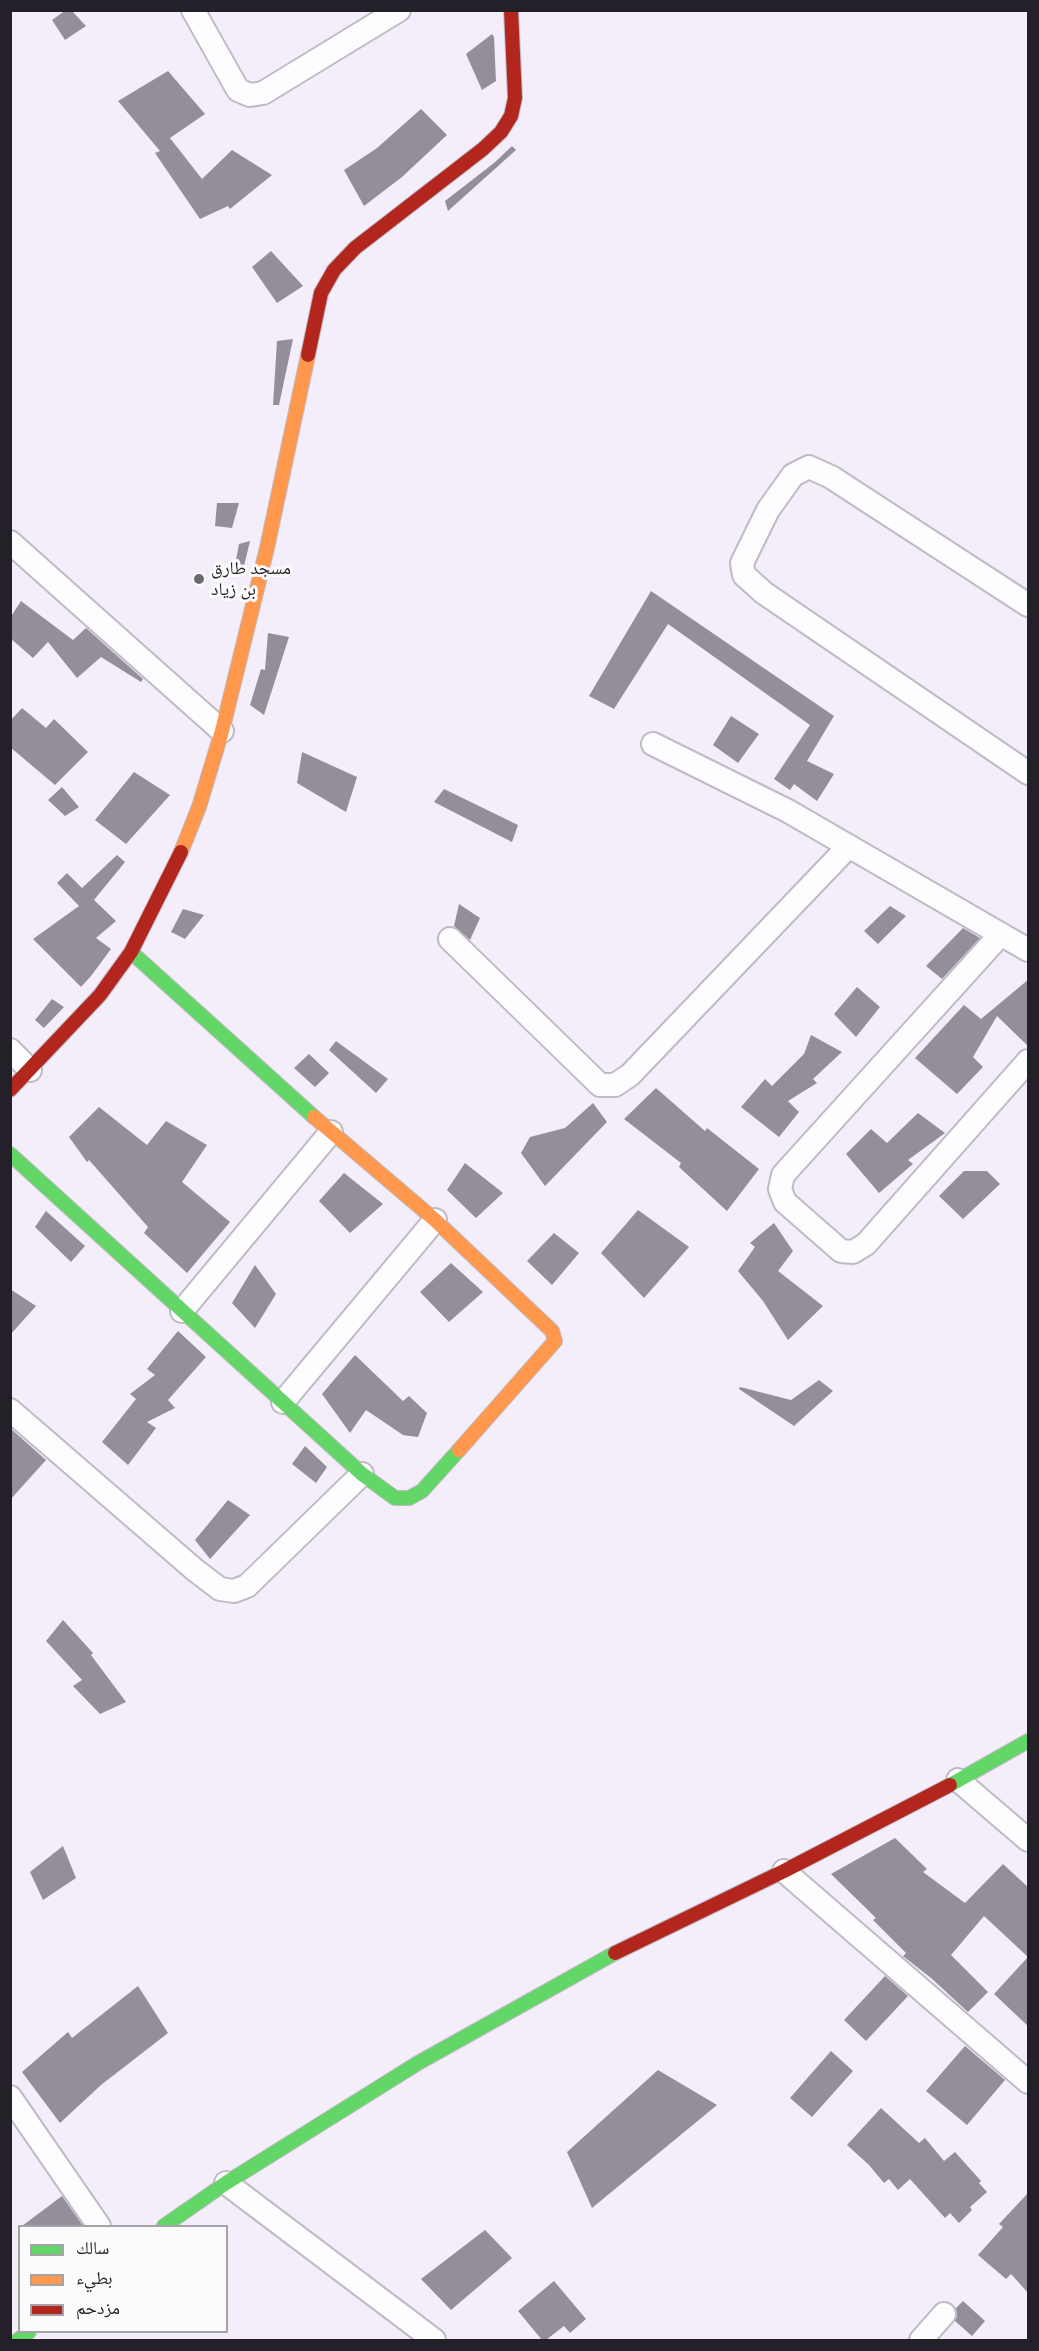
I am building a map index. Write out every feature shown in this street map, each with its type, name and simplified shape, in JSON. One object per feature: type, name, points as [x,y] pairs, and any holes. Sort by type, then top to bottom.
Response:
[{"type":"street","points":[[193,10],[238,90],[250,95],[263,93],[399,10]]},
{"type":"street","points":[[10,1090],[100,995],[131,952],[172,871],[199,807],[222,731],[267,548],[321,293],[334,270],[356,248],[483,149],[501,132],[511,116],[515,98],[511,10]]},
{"type":"street","points":[[1029,605],[831,477],[809,467],[793,475],[768,510],[741,563],[744,575],[764,593],[1029,772]]},
{"type":"street","points":[[10,542],[222,731]]},
{"type":"street","points":[[654,744],[788,811],[1029,950]]},
{"type":"street","points":[[450,939],[600,1085],[615,1085],[630,1075],[849,846]]},
{"type":"street","points":[[1001,934],[783,1175],[780,1190],[785,1202],[840,1251],[853,1252],[866,1244],[1029,1061]]},
{"type":"street","points":[[10,1154],[362,1474],[395,1498],[409,1498],[422,1491],[555,1341],[552,1331],[435,1220],[331,1132],[131,952]]},
{"type":"street","points":[[10,1050],[30,1070]]},
{"type":"street","points":[[182,1311],[331,1132]]},
{"type":"street","points":[[283,1402],[435,1220]]},
{"type":"street","points":[[10,1410],[195,1570],[220,1588],[227,1590],[234,1591],[247,1586],[362,1474]]},
{"type":"street","points":[[165,2225],[226,2182],[418,2062],[598,1961],[784,1871],[1029,1741]]},
{"type":"street","points":[[958,1780],[1029,1840]]},
{"type":"street","points":[[784,1871],[1029,2082]]},
{"type":"street","points":[[10,2097],[98,2225]]},
{"type":"street","points":[[226,2182],[434,2340]]},
{"type":"street","points":[[921,2340],[944,2314]]},
{"type":"building","points":[[66,10],[71,10],[86,26],[65,40],[52,20]]},
{"type":"building","points":[[492,34],[496,81],[482,90],[466,54]]},
{"type":"building","points":[[168,71],[205,114],[170,138],[202,179],[232,150],[272,175],[230,209],[228,206],[200,219],[155,153],[160,151],[118,101]]},
{"type":"building","points":[[421,109],[447,135],[402,177],[364,206],[344,170],[377,148]]},
{"type":"building","points":[[512,146],[516,150],[448,211],[445,201]]},
{"type":"building","points":[[271,251],[303,286],[277,303],[252,267]]},
{"type":"building","points":[[293,339],[279,405],[273,405],[277,341]]},
{"type":"building","points":[[217,503],[239,503],[232,528],[215,526]]},
{"type":"building","points":[[250,541],[244,566],[235,565],[239,544]]},
{"type":"building","points":[[651,591],[834,716],[807,761],[834,774],[817,801],[794,784],[790,790],[774,779],[810,725],[668,624],[614,709],[589,696]]},
{"type":"building","points":[[21,601],[73,640],[86,628],[143,679],[141,682],[101,657],[77,678],[48,642],[33,658],[10,638],[10,618]]},
{"type":"building","points":[[268,633],[289,637],[264,715],[250,705],[261,669],[265,670]]},
{"type":"building","points":[[22,708],[46,728],[54,719],[88,752],[55,785],[10,747],[10,721]]},
{"type":"building","points":[[731,716],[759,734],[738,763],[713,745]]},
{"type":"building","points":[[302,752],[357,777],[346,812],[297,783]]},
{"type":"building","points":[[134,772],[170,795],[126,844],[95,820]]},
{"type":"building","points":[[62,787],[79,807],[65,816],[48,800]]},
{"type":"building","points":[[444,789],[518,825],[512,842],[434,802]]},
{"type":"building","points":[[117,855],[125,862],[94,900],[116,921],[96,938],[111,949],[81,987],[33,939],[79,906],[57,883],[67,873],[82,888]]},
{"type":"building","points":[[459,904],[480,918],[470,940],[454,926]]},
{"type":"building","points":[[890,906],[906,916],[878,944],[864,931]]},
{"type":"building","points":[[183,909],[204,915],[185,939],[171,932]]},
{"type":"building","points":[[963,928],[980,938],[942,979],[926,966]]},
{"type":"building","points":[[1029,979],[1029,1047],[997,1016],[973,1057],[983,1067],[957,1094],[915,1058],[964,1005],[981,1019]]},
{"type":"building","points":[[857,987],[880,1007],[856,1037],[834,1014]]},
{"type":"building","points":[[52,999],[64,1007],[44,1028],[35,1020]]},
{"type":"building","points":[[811,1035],[842,1052],[813,1079],[817,1083],[788,1101],[799,1112],[779,1137],[741,1107],[765,1079],[772,1086],[804,1054]]},
{"type":"building","points":[[336,1041],[388,1079],[376,1093],[329,1050]]},
{"type":"building","points":[[309,1054],[329,1073],[315,1087],[294,1068]]},
{"type":"building","points":[[656,1088],[705,1131],[707,1128],[759,1169],[727,1211],[679,1167],[681,1163],[624,1119]]},
{"type":"building","points":[[593,1103],[607,1122],[545,1186],[521,1153],[530,1137],[565,1128]]},
{"type":"building","points":[[99,1107],[147,1145],[166,1121],[207,1145],[182,1182],[230,1222],[187,1273],[144,1233],[148,1227],[89,1160],[87,1162],[69,1137]]},
{"type":"building","points":[[918,1113],[945,1133],[908,1160],[913,1164],[879,1193],[846,1154],[871,1129],[887,1143]]},
{"type":"building","points":[[465,1163],[503,1193],[476,1218],[447,1190]]},
{"type":"building","points":[[964,1171],[987,1171],[1000,1184],[963,1219],[939,1196]]},
{"type":"building","points":[[344,1173],[383,1204],[350,1233],[319,1201]]},
{"type":"building","points":[[638,1210],[689,1247],[644,1298],[601,1253]]},
{"type":"building","points":[[46,1211],[85,1246],[71,1262],[35,1227]]},
{"type":"building","points":[[774,1223],[793,1251],[778,1271],[823,1306],[788,1340],[763,1301],[738,1271],[755,1247],[750,1243]]},
{"type":"building","points":[[554,1233],[579,1253],[552,1285],[527,1261]]},
{"type":"building","points":[[451,1263],[483,1292],[449,1322],[420,1292]]},
{"type":"building","points":[[255,1265],[276,1294],[255,1328],[232,1303]]},
{"type":"building","points":[[10,1289],[36,1306],[10,1335]]},
{"type":"building","points":[[178,1331],[206,1357],[168,1400],[175,1408],[147,1422],[156,1428],[128,1465],[102,1442],[136,1399],[130,1394],[155,1375],[147,1369]]},
{"type":"building","points":[[355,1355],[403,1401],[409,1396],[427,1413],[418,1437],[403,1435],[366,1410],[350,1433],[322,1394]]},
{"type":"building","points":[[819,1380],[833,1391],[794,1426],[739,1389],[740,1387],[791,1400]]},
{"type":"building","points":[[10,1428],[46,1460],[10,1500]]},
{"type":"building","points":[[305,1446],[327,1467],[316,1483],[292,1464]]},
{"type":"building","points":[[228,1500],[250,1515],[210,1559],[195,1540]]},
{"type":"building","points":[[63,1620],[93,1653],[91,1655],[126,1702],[100,1714],[73,1686],[82,1680],[46,1641]]},
{"type":"building","points":[[895,1838],[927,1869],[923,1872],[965,1903],[1003,1864],[1029,1888],[1029,2027],[994,1994],[1028,1957],[984,1916],[951,1955],[988,1992],[968,2012],[903,1956],[906,1953],[873,1920],[876,1918],[831,1874]]},
{"type":"building","points":[[63,1846],[76,1878],[43,1900],[30,1872]]},
{"type":"building","points":[[885,1976],[908,1996],[866,2041],[844,2020]]},
{"type":"building","points":[[138,1986],[168,2033],[101,2085],[60,2123],[22,2072],[68,2032],[72,2038]]},
{"type":"building","points":[[965,2046],[1005,2080],[967,2125],[926,2091]]},
{"type":"building","points":[[831,2051],[853,2071],[812,2117],[790,2098]]},
{"type":"building","points":[[658,2070],[717,2105],[592,2208],[567,2152]]},
{"type":"building","points":[[881,2108],[919,2143],[925,2138],[944,2161],[955,2152],[981,2181],[979,2183],[987,2192],[970,2207],[972,2210],[959,2223],[950,2213],[945,2218],[910,2179],[898,2190],[889,2179],[884,2183],[869,2165],[847,2145]]},
{"type":"building","points":[[1029,2192],[1029,2294],[1011,2274],[1006,2279],[978,2255],[1003,2227],[999,2224]]},
{"type":"building","points":[[62,2196],[82,2225],[23,2225]]},
{"type":"building","points":[[485,2230],[512,2258],[451,2310],[421,2279]]},
{"type":"building","points":[[554,2281],[586,2319],[570,2333],[564,2326],[546,2340],[542,2340],[518,2311]]},
{"type":"building","points":[[963,2301],[985,2321],[972,2336],[955,2321],[956,2308]]},
{"type":"traffic: fast","points":[[131,952],[314,1117]]},
{"type":"traffic: fast","points":[[10,1154],[362,1474],[395,1498],[409,1498],[422,1491],[459,1450]]},
{"type":"traffic: fast","points":[[950,1785],[1028,1741]]},
{"type":"traffic: fast","points":[[165,2225],[226,2183],[418,2063],[615,1953]]},
{"type":"traffic: fast","points":[[18,2340],[28,2333]]},
{"type":"traffic: slow","points":[[181,852],[199,807],[222,731],[267,548],[308,355]]},
{"type":"traffic: slow","points":[[314,1117],[435,1220],[552,1331],[555,1341],[459,1450]]},
{"type":"traffic: jam","points":[[308,355],[321,293],[334,270],[355,248],[483,149],[501,132],[511,116],[515,98],[511,10]]},
{"type":"traffic: jam","points":[[10,1090],[100,995],[131,952],[181,852]]},
{"type":"traffic: jam","points":[[615,1953],[784,1871],[950,1785]]},
{"type":"place","name":"مسجد طارق بن زياد","points":[[199,579]]}]
